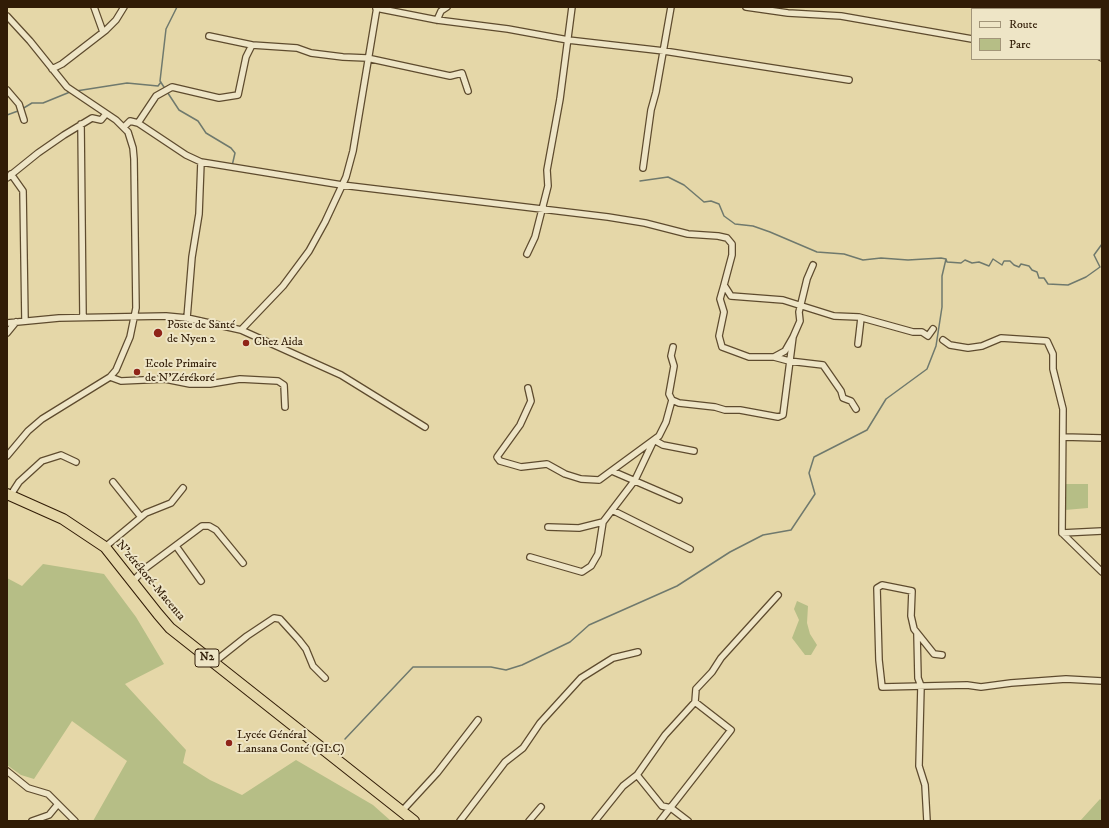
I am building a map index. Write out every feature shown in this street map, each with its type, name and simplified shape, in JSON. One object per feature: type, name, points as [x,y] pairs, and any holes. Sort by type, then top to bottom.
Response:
[{"type":"highway","name":"N'zérékoré-Macenta","points":[[8,495],[63,519],[105,547],[170,628],[414,821]]},
{"type":"street","points":[[101,7],[94,7],[103,32]]},
{"type":"street","points":[[52,69],[62,64],[103,32],[116,20],[124,7]]},
{"type":"street","points":[[437,20],[441,11],[447,7]]},
{"type":"street","points":[[527,254],[535,237],[538,221],[544,208],[548,186],[547,170],[572,7]]},
{"type":"street","points":[[643,168],[651,110],[664,52],[671,7]]},
{"type":"street","points":[[746,7],[788,13],[841,16],[971,39]]},
{"type":"street","points":[[241,330],[283,286],[309,251],[325,222],[342,185],[353,151],[376,8],[437,20],[508,29],[568,40],[664,52],[849,80]]},
{"type":"street","points":[[7,16],[30,41],[72,92],[124,127],[130,137],[134,159],[135,316],[130,337],[116,370],[110,377],[42,419],[28,431],[7,456]]},
{"type":"street","points":[[209,36],[252,45],[297,48],[311,53],[367,58],[450,76],[462,73],[468,91]]},
{"type":"street","points":[[138,123],[156,96],[172,86],[219,98],[226,96],[235,97],[238,95],[246,57],[252,45]]},
{"type":"street","points":[[7,90],[18,104],[24,120]]},
{"type":"street","points":[[25,321],[23,191],[9,176],[38,153],[81,124],[92,118],[101,120],[106,114]]},
{"type":"street","points":[[124,127],[130,121],[138,123],[186,155],[201,162],[342,185],[544,208],[645,222],[688,234],[727,238],[732,244],[732,255],[720,300],[724,312],[719,336],[722,347],[749,357],[774,357],[789,362],[823,365],[841,391],[843,398],[851,401],[856,409]]},
{"type":"street","points":[[81,124],[83,317]]},
{"type":"street","points":[[187,318],[192,257],[199,214],[201,162]]},
{"type":"street","points":[[774,357],[785,350],[800,321],[800,306],[807,279],[813,265]]},
{"type":"street","points":[[724,286],[732,296],[783,300],[834,316],[861,318],[906,331],[922,332],[928,336],[933,329]]},
{"type":"street","points":[[7,323],[83,317],[135,316],[187,318],[241,330],[341,375],[425,427]]},
{"type":"street","points":[[858,344],[861,318]]},
{"type":"street","points":[[7,333],[16,322]]},
{"type":"street","points":[[673,347],[671,356],[674,366],[669,394],[672,400],[679,403],[715,407],[725,410],[740,410],[778,417],[783,415],[784,395],[790,372],[789,362],[793,337]]},
{"type":"street","points":[[943,340],[950,345],[968,348],[982,346],[1001,338],[1047,341],[1053,354],[1053,369],[1063,409],[1062,533],[1102,572]]},
{"type":"street","points":[[110,377],[121,381],[165,379],[190,384],[210,384],[240,379],[278,381],[284,385],[284,408]]},
{"type":"street","points":[[528,388],[531,401],[520,425],[497,457],[500,461],[521,466],[547,464],[565,474],[582,479],[599,480],[659,436],[666,422],[672,400]]},
{"type":"street","points":[[1063,438],[1102,438]]},
{"type":"street","points":[[654,440],[663,444],[694,450]]},
{"type":"street","points":[[530,558],[582,572],[591,566],[598,554],[604,522],[635,480],[654,440]]},
{"type":"street","points":[[8,495],[19,482],[42,461],[61,455],[76,462]]},
{"type":"street","points":[[612,470],[679,500]]},
{"type":"street","points":[[113,482],[141,517]]},
{"type":"street","points":[[105,547],[146,513],[171,502],[183,488]]},
{"type":"street","points":[[612,510],[690,549]]},
{"type":"street","points":[[548,527],[579,528],[604,522]]},
{"type":"street","points":[[132,582],[147,567],[202,526],[209,526],[216,530],[243,563]]},
{"type":"street","points":[[1062,533],[1102,531]]},
{"type":"street","points":[[176,546],[201,581]]},
{"type":"street","points":[[942,655],[934,654],[914,629],[911,616],[912,591],[882,585],[877,588],[879,660],[882,686],[967,685],[981,687],[1066,679],[1102,681]]},
{"type":"street","points":[[595,821],[624,786],[637,775],[665,735],[695,702],[696,689],[712,672],[721,658],[778,596]]},
{"type":"street","points":[[213,663],[247,636],[274,618],[280,619],[299,640],[306,649],[313,666],[325,678]]},
{"type":"street","points":[[917,634],[918,678],[922,686],[919,766],[925,785],[927,821]]},
{"type":"street","points":[[460,821],[505,762],[522,748],[540,723],[581,678],[613,658],[638,652]]},
{"type":"street","points":[[660,821],[731,730],[695,702]]},
{"type":"street","points":[[402,811],[437,773],[478,720]]},
{"type":"street","points":[[7,771],[28,788],[48,794],[75,821]]},
{"type":"street","points":[[637,775],[662,806],[671,808],[688,821]]},
{"type":"street","points":[[32,821],[49,815],[58,804]]},
{"type":"street","points":[[529,821],[541,807]]},
{"type":"green space","points":[[1066,484],[1088,484],[1088,508],[1065,510]]},
{"type":"green space","points":[[43,564],[104,574],[136,617],[164,664],[125,684],[186,750],[183,763],[210,780],[242,795],[296,760],[373,805],[391,821],[93,821],[127,761],[72,721],[34,779],[21,775],[7,765],[7,578],[22,586]]},
{"type":"green space","points":[[797,601],[808,606],[807,623],[810,634],[817,645],[811,655],[805,655],[792,638],[799,620],[794,609]]},
{"type":"green space","points":[[1100,799],[1102,801],[1102,821],[1080,821]]},
{"type":"waterway","points":[[177,7],[166,29],[160,81],[179,110],[198,121],[206,133],[231,148],[235,153],[232,166]]},
{"type":"waterway","points":[[76,91],[127,83],[158,86],[161,82]]},
{"type":"waterway","points":[[22,109],[32,103],[43,103],[70,92]]},
{"type":"waterway","points":[[7,115],[18,111]]},
{"type":"waterway","points":[[640,181],[668,177],[684,185],[704,202],[711,201],[719,204],[724,216],[735,224],[753,226],[817,252],[844,254],[863,260],[881,258],[908,260],[941,258],[946,259],[947,262],[961,263],[965,260],[972,263],[979,262],[989,266],[993,259],[1002,265],[1004,261],[1010,261],[1019,267],[1021,264],[1029,266],[1032,270],[1037,272],[1039,278],[1044,278],[1048,284],[1068,285],[1086,277],[1100,267],[1094,255],[1102,244]]},
{"type":"waterway","points":[[345,739],[413,667],[491,667],[506,670],[522,665],[570,642],[589,625],[677,586],[730,552],[763,535],[791,530],[815,494],[809,473],[814,457],[867,430],[886,399],[927,369],[936,346],[942,307],[942,276],[946,259]]},
{"type":"place","name":"Poste de Santé de Nyen 2","points":[[158,333]]},
{"type":"place","name":"Chez Aida","points":[[246,343]]},
{"type":"place","name":"Ecole Primaire de N'Zérékoré","points":[[137,372]]},
{"type":"place","name":"Lycée Général Lansana Conté (GLC)","points":[[229,743]]}]
